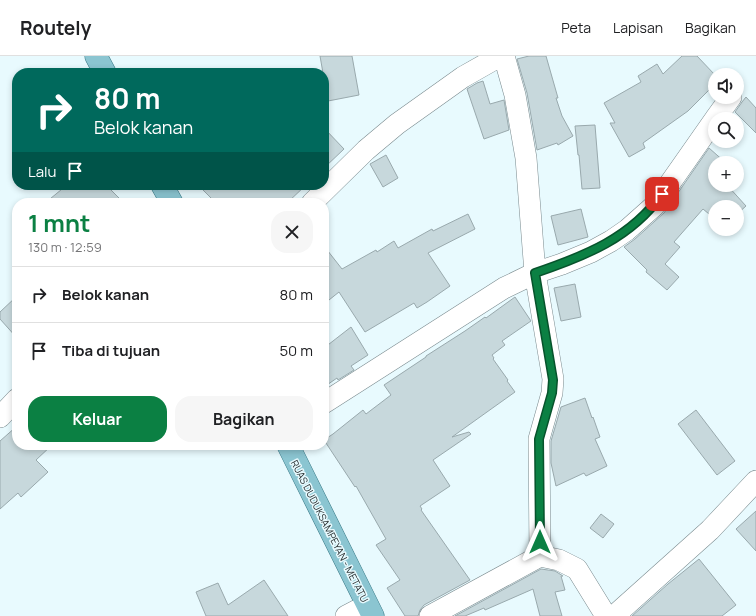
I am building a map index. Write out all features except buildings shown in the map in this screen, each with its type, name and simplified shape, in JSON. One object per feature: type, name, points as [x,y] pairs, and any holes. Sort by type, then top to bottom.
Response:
[{"type":"main road","points":[[96,56],[102,68]]},
{"type":"main road","name":"RUAS DUDUKSAMPEYAN - METATU","points":[[290,450],[370,610]]},
{"type":"street","points":[[329,186],[366,150],[397,124],[463,77],[500,56]]},
{"type":"street","points":[[504,56],[515,95],[526,158],[535,273],[553,380],[552,393],[539,439],[540,556]]},
{"type":"street","points":[[329,400],[504,288],[535,273],[562,264],[611,242],[654,206],[708,129]]},
{"type":"street","points":[[317,198],[325,190]]},
{"type":"street","points":[[0,417],[12,404]]},
{"type":"street","points":[[614,616],[710,530],[756,481]]},
{"type":"street","points":[[430,616],[540,556],[559,560],[577,570],[606,616]]},
{"type":"street","points":[[346,616],[370,610]]},
{"type":"route","points":[[540,542],[539,439],[552,393],[553,380],[535,273],[562,264],[611,242],[654,206],[662,194]]}]
